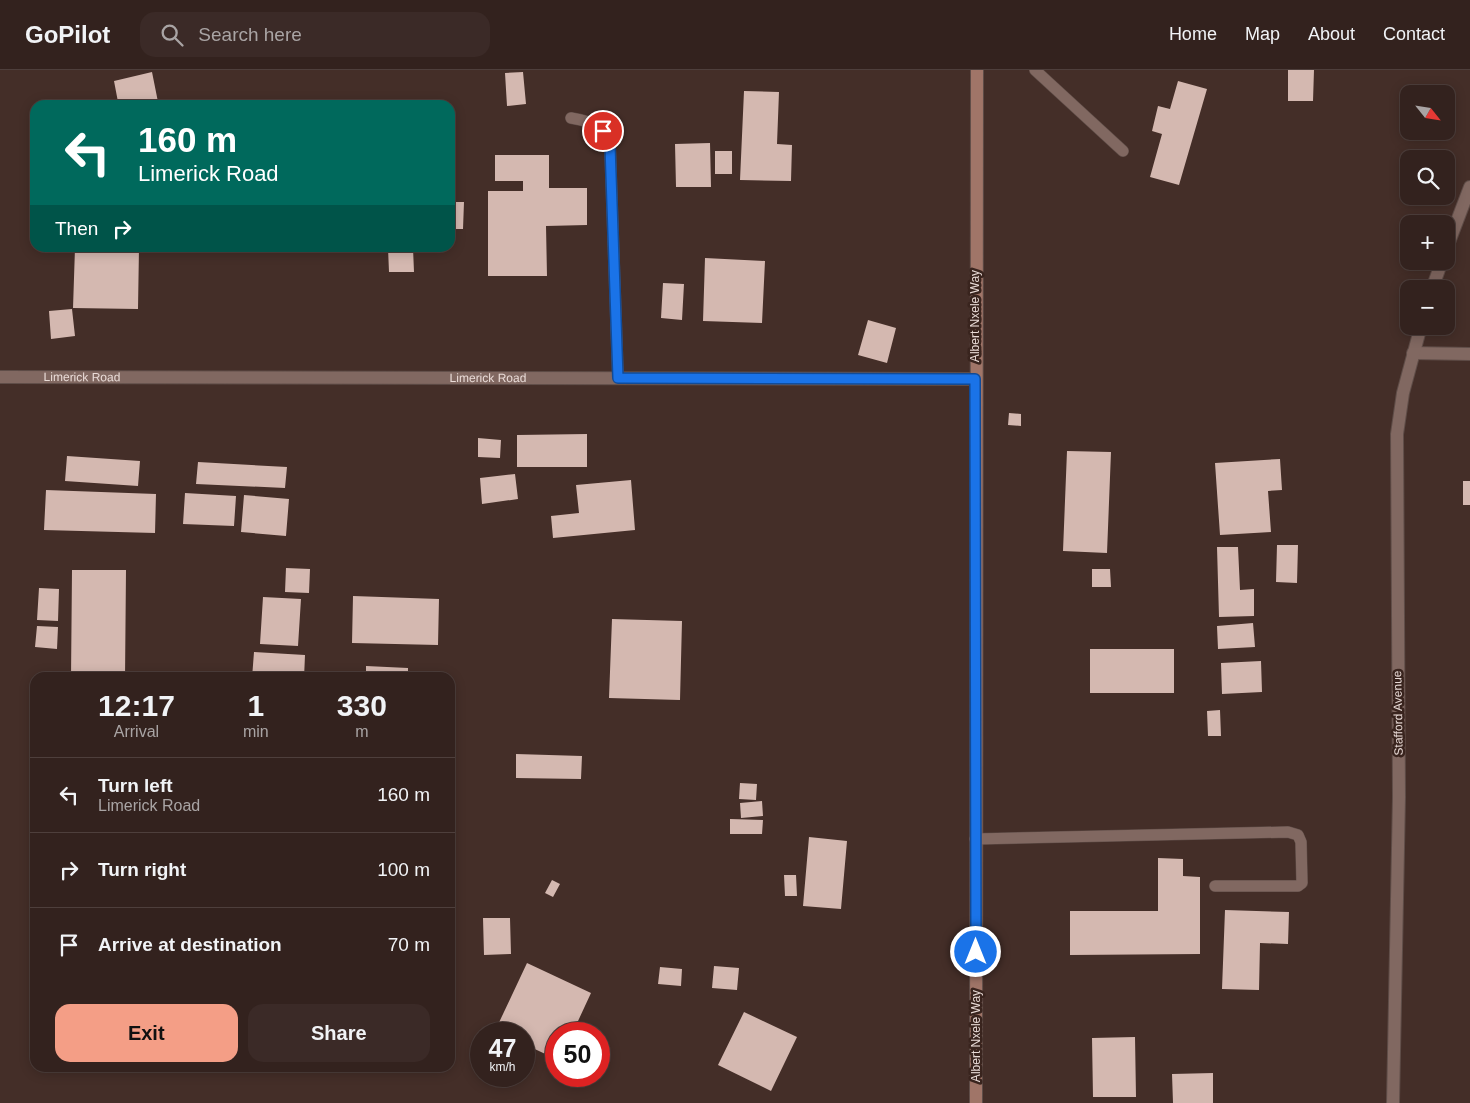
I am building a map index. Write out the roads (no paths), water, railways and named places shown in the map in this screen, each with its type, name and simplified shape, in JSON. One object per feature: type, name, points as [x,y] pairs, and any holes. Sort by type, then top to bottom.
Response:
[{"type":"main road","name":"Albert Nxele Way","points":[[976,1103],[975,379],[977,70]]},
{"type":"street","points":[[1455,226],[1470,187]]},
{"type":"street","name":"Stafford Avenue","points":[[1393,1103],[1400,797],[1397,434],[1402,393],[1418,335]]},
{"type":"street","points":[[1413,353],[1470,354]]},
{"type":"street","name":"Limerick Road","points":[[0,377],[975,379]]},
{"type":"lane","points":[[1035,70],[1123,151]]},
{"type":"lane","points":[[571,118],[592,122],[603,131],[610,146],[618,378]]},
{"type":"lane","points":[[975,839],[1288,832],[1298,835],[1301,842],[1302,883],[1298,886],[1215,886]]}]
